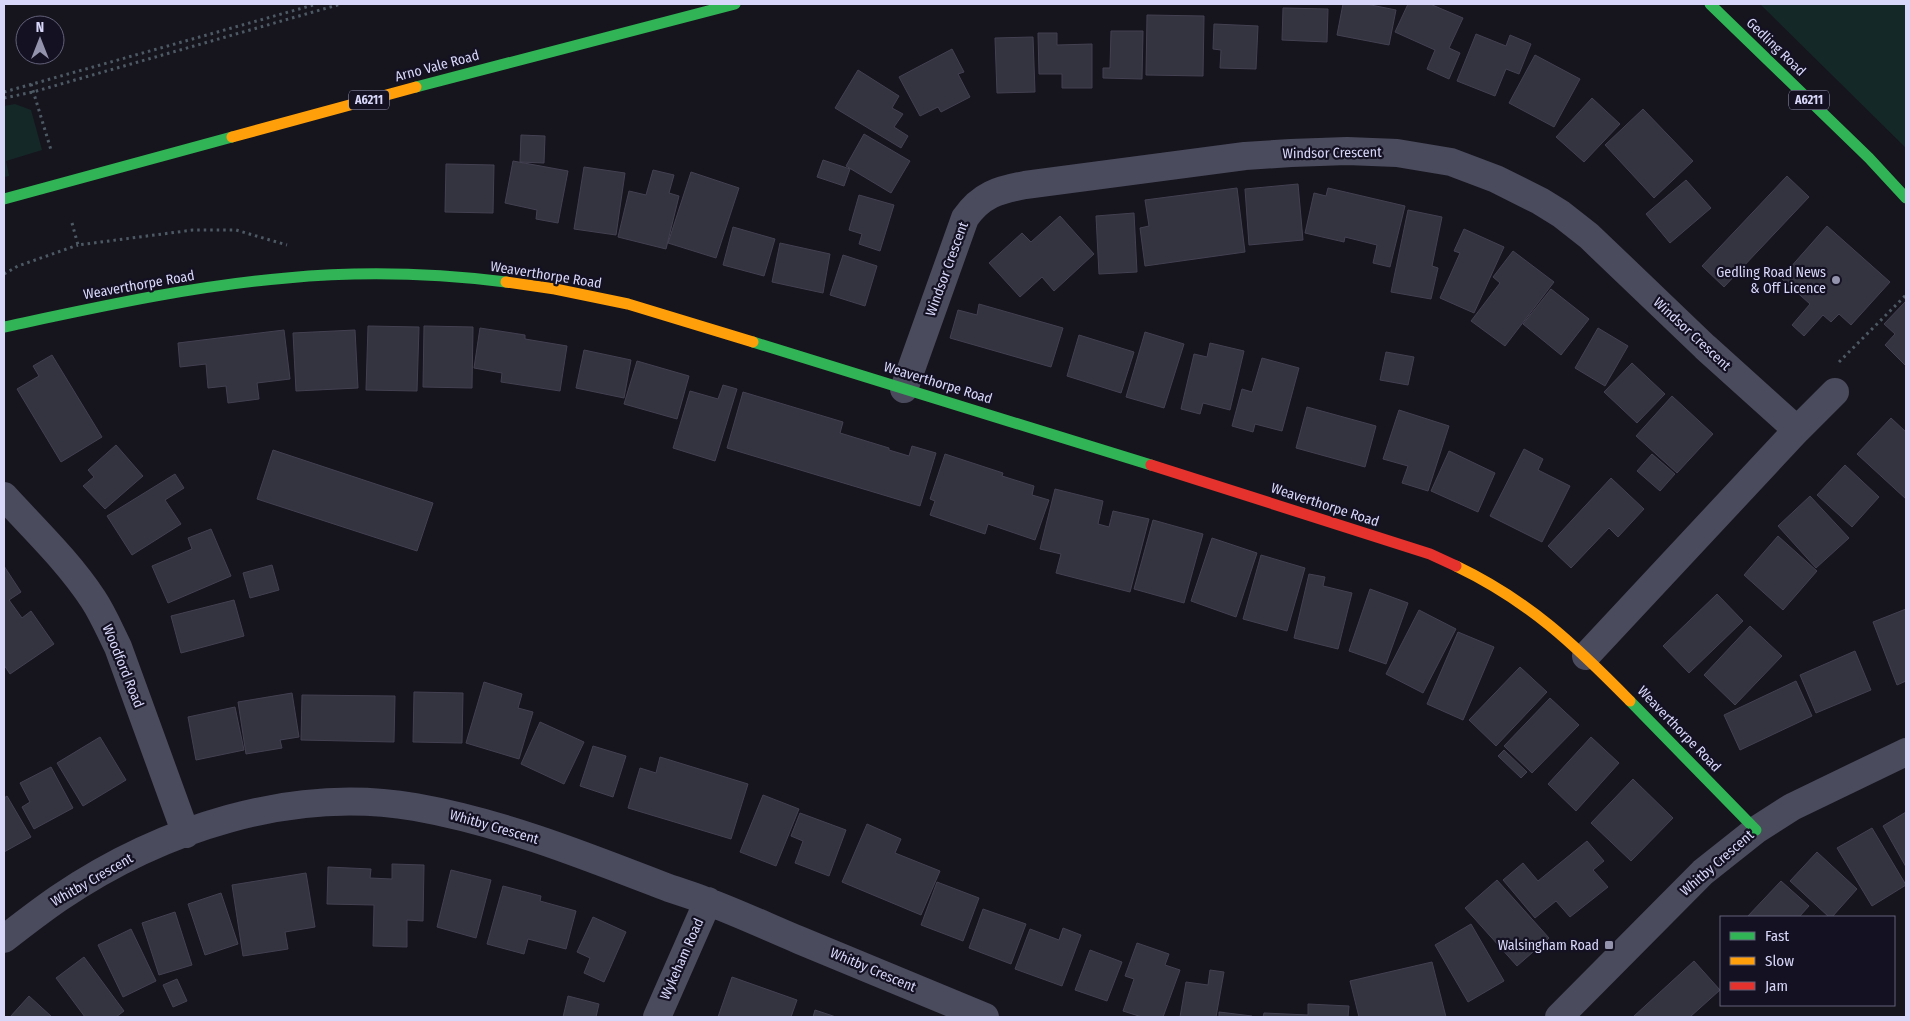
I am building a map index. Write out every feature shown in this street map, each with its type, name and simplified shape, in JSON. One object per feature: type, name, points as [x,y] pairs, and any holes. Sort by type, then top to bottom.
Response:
[{"type":"street","name":"Arno Vale Road","points":[[4,198],[457,76],[735,4]]},
{"type":"street","name":"Gedling Road","points":[[1710,4],[1869,158],[1906,198]]},
{"type":"street","name":"Windsor Crescent","points":[[904,388],[965,218],[972,207],[992,194],[1008,188],[1025,185],[1245,156],[1347,152],[1397,153],[1452,162],[1474,170],[1517,189],[1561,214],[1589,236],[1705,347],[1797,430]]},
{"type":"street","name":"Weaverthorpe Road","points":[[4,327],[218,286],[328,275],[429,275],[542,287],[598,296],[904,388],[1430,554],[1498,587],[1556,629],[1586,656],[1756,830]]},
{"type":"street","points":[[1586,656],[1797,430],[1835,392]]},
{"type":"street","name":"Woodford Road","points":[[4,496],[74,574],[93,599],[106,622],[118,647],[186,834]]},
{"type":"street","name":"Whitby Crescent","points":[[1559,1017],[1704,872],[1756,830],[1800,802],[1906,752]]},
{"type":"street","name":"Whitby Crescent","points":[[4,939],[59,898],[154,846],[262,810],[355,802],[412,807],[453,814],[559,846],[708,901],[985,1017]]},
{"type":"street","name":"Wykeham Road","points":[[657,1017],[708,901]]},
{"type":"path","points":[[4,92],[317,4]]},
{"type":"path","points":[[4,98],[33,92],[341,4]]},
{"type":"path","points":[[31,84],[51,150]]},
{"type":"path","points":[[72,223],[78,244]]},
{"type":"path","points":[[4,274],[18,266],[78,244],[194,230],[236,230],[292,246]]},
{"type":"path","points":[[1835,392],[1821,380],[1906,295]]},
{"type":"green space","points":[[1760,4],[1906,4],[1906,148]]},
{"type":"green space","points":[[15,104],[31,110],[42,150],[6,161],[9,176],[4,177],[4,106]]},
{"type":"building","points":[[1343,4],[1366,4],[1396,10],[1389,45],[1337,35]]},
{"type":"building","points":[[1408,4],[1430,4],[1463,18],[1449,48],[1460,53],[1449,79],[1427,69],[1435,50],[1395,32]]},
{"type":"building","points":[[1283,8],[1328,9],[1327,42],[1282,40]]},
{"type":"building","points":[[1147,15],[1204,16],[1203,76],[1146,75]]},
{"type":"building","points":[[1214,24],[1258,26],[1256,69],[1220,68],[1221,50],[1213,49]]},
{"type":"building","points":[[1111,31],[1143,31],[1142,79],[1103,78],[1103,68],[1110,68]]},
{"type":"building","points":[[1038,33],[1057,33],[1057,45],[1092,44],[1092,88],[1062,88],[1062,74],[1039,74]]},
{"type":"building","points":[[1476,34],[1506,46],[1510,35],[1531,44],[1519,74],[1506,69],[1495,96],[1457,81]]},
{"type":"building","points":[[1033,37],[1035,92],[997,93],[995,38]]},
{"type":"building","points":[[952,49],[964,72],[958,74],[970,97],[941,112],[938,107],[920,116],[899,77]]},
{"type":"building","points":[[1535,55],[1580,79],[1554,127],[1509,103]]},
{"type":"building","points":[[858,70],[899,96],[892,108],[903,114],[894,127],[908,136],[901,148],[835,108]]},
{"type":"building","points":[[1592,98],[1620,124],[1584,162],[1556,137]]},
{"type":"building","points":[[1643,109],[1693,161],[1654,198],[1605,145]]},
{"type":"building","points":[[864,134],[910,161],[891,193],[846,166]]},
{"type":"building","points":[[521,135],[545,136],[544,163],[520,162]]},
{"type":"building","points":[[823,160],[850,169],[844,186],[817,177]]},
{"type":"building","points":[[513,161],[568,171],[558,223],[536,219],[537,210],[505,203]]},
{"type":"building","points":[[446,164],[494,165],[493,213],[445,212]]},
{"type":"building","points":[[584,167],[625,173],[616,235],[574,229]]},
{"type":"building","points":[[653,170],[674,175],[669,193],[679,196],[666,249],[618,237],[629,191],[646,195]]},
{"type":"building","points":[[691,172],[739,188],[716,258],[668,243]]},
{"type":"building","points":[[1787,176],[1809,197],[1724,287],[1702,266]]},
{"type":"building","points":[[1686,180],[1711,208],[1670,243],[1646,214]]},
{"type":"building","points":[[1298,184],[1303,240],[1249,245],[1245,189]]},
{"type":"building","points":[[1237,188],[1245,252],[1145,266],[1140,228],[1149,226],[1145,200]]},
{"type":"building","points":[[1328,188],[1405,206],[1390,267],[1373,263],[1377,245],[1345,237],[1344,242],[1305,233],[1314,193],[1326,196]]},
{"type":"building","points":[[859,195],[894,205],[880,251],[859,244],[862,234],[849,230]]},
{"type":"building","points":[[1408,210],[1442,217],[1432,266],[1438,268],[1431,299],[1391,292]]},
{"type":"building","points":[[1134,213],[1137,272],[1099,274],[1096,216]]},
{"type":"building","points":[[1060,216],[1094,254],[1054,291],[1042,277],[1020,297],[989,263],[1022,233],[1031,242]]},
{"type":"building","points":[[1827,226],[1890,282],[1851,325],[1839,314],[1831,322],[1823,315],[1804,336],[1792,325],[1810,304],[1781,278]]},
{"type":"building","points":[[733,227],[775,239],[764,276],[723,265]]},
{"type":"building","points":[[1464,229],[1504,247],[1474,313],[1440,298],[1460,253],[1454,251]]},
{"type":"building","points":[[780,243],[830,254],[823,293],[772,282]]},
{"type":"building","points":[[1513,251],[1554,282],[1505,346],[1471,321],[1500,283],[1493,277]]},
{"type":"building","points":[[843,255],[877,266],[865,306],[830,295]]},
{"type":"building","points":[[1551,289],[1589,319],[1561,355],[1523,324]]},
{"type":"building","points":[[1906,301],[1906,366],[1885,345],[1895,334],[1884,324]]},
{"type":"building","points":[[979,304],[1063,328],[1051,367],[950,338],[958,310],[977,315]]},
{"type":"building","points":[[368,326],[419,327],[417,391],[366,390]]},
{"type":"building","points":[[424,326],[473,327],[472,388],[423,387]]},
{"type":"building","points":[[480,328],[525,335],[525,339],[567,346],[560,391],[501,382],[502,373],[474,368]]},
{"type":"building","points":[[1598,328],[1628,346],[1605,386],[1575,368]]},
{"type":"building","points":[[284,330],[290,379],[257,383],[259,399],[228,403],[226,386],[208,388],[206,364],[180,367],[178,343]]},
{"type":"building","points":[[355,330],[358,388],[296,391],[293,333]]},
{"type":"building","points":[[1145,332],[1184,344],[1164,408],[1126,397]]},
{"type":"building","points":[[1079,335],[1134,352],[1121,393],[1067,376]]},
{"type":"building","points":[[1210,343],[1244,351],[1230,410],[1203,403],[1200,414],[1181,409],[1194,354],[1207,357]]},
{"type":"building","points":[[584,350],[631,360],[624,398],[576,388]]},
{"type":"building","points":[[1386,352],[1414,357],[1408,385],[1380,380]]},
{"type":"building","points":[[52,355],[102,437],[61,462],[17,389],[39,376],[33,366]]},
{"type":"building","points":[[1262,358],[1299,368],[1282,431],[1255,424],[1253,432],[1232,426],[1242,389],[1252,392]]},
{"type":"building","points":[[637,361],[689,376],[677,419],[624,404]]},
{"type":"building","points":[[1632,363],[1665,394],[1637,423],[1604,392]]},
{"type":"building","points":[[723,385],[737,389],[715,461],[673,448],[690,391],[718,399]]},
{"type":"building","points":[[743,392],[843,422],[840,433],[889,448],[889,450],[909,456],[912,446],[936,453],[920,506],[727,448]]},
{"type":"building","points":[[1672,396],[1713,434],[1677,473],[1636,436]]},
{"type":"building","points":[[1307,407],[1376,426],[1365,467],[1296,448]]},
{"type":"building","points":[[1399,410],[1449,426],[1428,491],[1402,483],[1408,466],[1383,459]]},
{"type":"building","points":[[1891,418],[1906,432],[1906,499],[1857,454]]},
{"type":"building","points":[[116,445],[143,476],[105,509],[83,486],[94,477],[88,470]]},
{"type":"building","points":[[1524,449],[1543,459],[1538,470],[1570,486],[1542,542],[1490,516]]},
{"type":"building","points":[[273,450],[433,503],[417,551],[257,499]]},
{"type":"building","points":[[1449,451],[1495,473],[1478,512],[1431,491]]},
{"type":"building","points":[[945,454],[1003,473],[1002,476],[1034,486],[1032,495],[1049,500],[1035,540],[988,524],[985,534],[930,515],[935,501],[930,499]]},
{"type":"building","points":[[1652,454],[1675,474],[1660,491],[1637,471]]},
{"type":"building","points":[[1845,465],[1879,497],[1852,527],[1817,495]]},
{"type":"building","points":[[175,474],[184,488],[165,500],[181,524],[132,555],[107,516]]},
{"type":"building","points":[[1611,478],[1644,509],[1618,537],[1609,528],[1571,568],[1548,546]]},
{"type":"building","points":[[1055,489],[1103,501],[1098,524],[1109,527],[1113,511],[1149,519],[1130,592],[1056,573],[1061,554],[1040,549]]},
{"type":"building","points":[[1810,496],[1849,538],[1816,568],[1778,526]]},
{"type":"building","points":[[1153,520],[1203,534],[1184,603],[1134,589]]},
{"type":"building","points":[[211,529],[231,576],[168,603],[152,566],[192,549],[188,538]]},
{"type":"building","points":[[1778,536],[1817,571],[1783,610],[1744,575]]},
{"type":"building","points":[[1212,538],[1257,553],[1236,617],[1191,601]]},
{"type":"building","points":[[1261,555],[1305,568],[1287,631],[1243,619]]},
{"type":"building","points":[[272,565],[279,590],[250,598],[243,573]]},
{"type":"building","points":[[4,566],[21,592],[9,600],[22,618],[31,611],[54,644],[10,674],[4,665]]},
{"type":"building","points":[[1309,574],[1325,577],[1323,586],[1352,593],[1338,649],[1294,638]]},
{"type":"building","points":[[1370,589],[1408,603],[1386,664],[1349,651]]},
{"type":"building","points":[[1717,594],[1743,621],[1689,673],[1663,646]]},
{"type":"building","points":[[234,600],[244,636],[181,653],[171,616]]},
{"type":"building","points":[[1906,609],[1906,681],[1897,685],[1873,622]]},
{"type":"building","points":[[1419,610],[1456,629],[1423,693],[1386,674]]},
{"type":"building","points":[[1750,626],[1782,656],[1735,705],[1704,675]]},
{"type":"building","points":[[1458,632],[1494,647],[1463,720],[1427,704]]},
{"type":"building","points":[[1855,651],[1871,690],[1816,713],[1800,675]]},
{"type":"building","points":[[1520,667],[1547,692],[1496,746],[1469,720]]},
{"type":"building","points":[[1796,681],[1812,716],[1740,750],[1724,715]]},
{"type":"building","points":[[484,682],[522,694],[518,708],[533,712],[519,759],[466,743]]},
{"type":"building","points":[[414,692],[463,693],[462,743],[413,742]]},
{"type":"building","points":[[292,693],[299,737],[280,740],[282,748],[246,754],[238,702]]},
{"type":"building","points":[[302,695],[395,696],[394,742],[301,740]]},
{"type":"building","points":[[1550,698],[1579,725],[1532,773],[1504,746]]},
{"type":"building","points":[[235,707],[244,750],[196,760],[188,717]]},
{"type":"building","points":[[540,722],[584,742],[564,784],[521,764]]},
{"type":"building","points":[[100,737],[126,780],[83,806],[57,763]]},
{"type":"building","points":[[1591,737],[1619,763],[1576,811],[1548,784]]},
{"type":"building","points":[[593,746],[626,756],[613,797],[580,786]]},
{"type":"building","points":[[1504,750],[1527,772],[1521,778],[1498,756]]},
{"type":"building","points":[[660,757],[748,784],[731,839],[628,808],[640,768],[656,773]]},
{"type":"building","points":[[51,767],[73,808],[34,829],[22,807],[30,802],[20,783]]},
{"type":"building","points":[[1633,779],[1673,818],[1631,861],[1591,823]]},
{"type":"building","points":[[763,795],[799,809],[776,866],[740,852]]},
{"type":"building","points":[[7,796],[31,837],[4,852],[4,798]]},
{"type":"building","points":[[1906,812],[1906,867],[1883,826]]},
{"type":"building","points":[[800,813],[846,830],[829,876],[795,863],[803,841],[791,836]]},
{"type":"building","points":[[867,824],[901,839],[895,853],[940,871],[921,915],[842,882]]},
{"type":"building","points":[[1872,828],[1906,885],[1872,906],[1837,848]]},
{"type":"building","points":[[1587,841],[1604,861],[1593,870],[1608,887],[1570,917],[1556,901],[1535,918],[1503,880],[1523,863],[1538,881]]},
{"type":"building","points":[[1817,852],[1857,889],[1833,916],[1828,916],[1790,881]]},
{"type":"building","points":[[392,864],[424,865],[423,921],[407,920],[407,947],[373,946],[374,905],[327,904],[328,867],[371,869],[370,878],[392,879]]},
{"type":"building","points":[[451,870],[491,880],[476,938],[437,927]]},
{"type":"building","points":[[306,873],[315,927],[285,932],[288,949],[243,956],[232,885]]},
{"type":"building","points":[[1497,880],[1549,938],[1517,966],[1465,908]]},
{"type":"building","points":[[1781,881],[1809,906],[1800,916],[1748,916]]},
{"type":"building","points":[[937,882],[979,898],[963,941],[921,925]]},
{"type":"building","points":[[503,886],[541,896],[540,901],[576,911],[566,949],[528,939],[524,954],[487,944]]},
{"type":"building","points":[[221,893],[238,944],[205,955],[188,904]]},
{"type":"building","points":[[983,909],[1026,924],[1011,964],[969,948]]},
{"type":"building","points":[[175,912],[192,965],[159,975],[142,923]]},
{"type":"building","points":[[593,917],[626,932],[604,982],[584,973],[590,958],[577,952]]},
{"type":"building","points":[[1471,924],[1504,981],[1468,1002],[1435,945]]},
{"type":"building","points":[[1063,928],[1081,935],[1062,986],[1015,969],[1030,929],[1059,940]]},
{"type":"building","points":[[131,929],[156,981],[123,997],[98,945]]},
{"type":"building","points":[[1137,943],[1169,954],[1165,965],[1180,970],[1163,1017],[1142,1017],[1123,1011],[1134,979],[1125,976]]},
{"type":"building","points":[[1090,950],[1122,962],[1107,1001],[1075,990]]},
{"type":"building","points":[[84,957],[124,1011],[116,1017],[85,1017],[56,978]]},
{"type":"building","points":[[1694,961],[1720,990],[1690,1017],[1633,1017]]},
{"type":"building","points":[[1432,962],[1446,1017],[1359,1017],[1350,981]]},
{"type":"building","points":[[1210,970],[1224,972],[1216,1017],[1180,1017],[1186,982],[1208,985]]},
{"type":"building","points":[[732,977],[797,1000],[791,1017],[718,1017]]},
{"type":"building","points":[[177,979],[187,1001],[173,1007],[163,985]]},
{"type":"building","points":[[29,996],[52,1017],[10,1017]]},
{"type":"building","points":[[568,996],[599,1004],[596,1017],[563,1017]]},
{"type":"building","points":[[1308,1004],[1349,1006],[1348,1017],[1263,1017],[1264,1013],[1308,1015]]},
{"type":"building","points":[[815,1010],[836,1017],[813,1017]]},
{"type":"building","points":[[1219,1012],[1252,1016],[1252,1017],[1219,1017]]},
{"type":"traffic: fast","points":[[416,87],[735,4]]},
{"type":"traffic: fast","points":[[1710,4],[1869,158],[1906,198]]},
{"type":"traffic: fast","points":[[4,199],[232,137]]},
{"type":"traffic: fast","points":[[4,327],[180,292],[287,278],[342,274],[396,274],[506,282]]},
{"type":"traffic: fast","points":[[753,342],[1151,465]]},
{"type":"traffic: fast","points":[[1630,701],[1756,830]]},
{"type":"traffic: slow","points":[[232,137],[416,87]]},
{"type":"traffic: slow","points":[[506,282],[555,289],[628,304],[753,342]]},
{"type":"traffic: slow","points":[[1456,566],[1506,594],[1549,625],[1570,642],[1630,701]]},
{"type":"traffic: jam","points":[[1151,465],[1430,554],[1456,566]]},
{"type":"place","name":"Gedling Road News & Off Licence","points":[[1836,280]]},
{"type":"place","name":"Walsingham Road","points":[[1609,945]]}]
